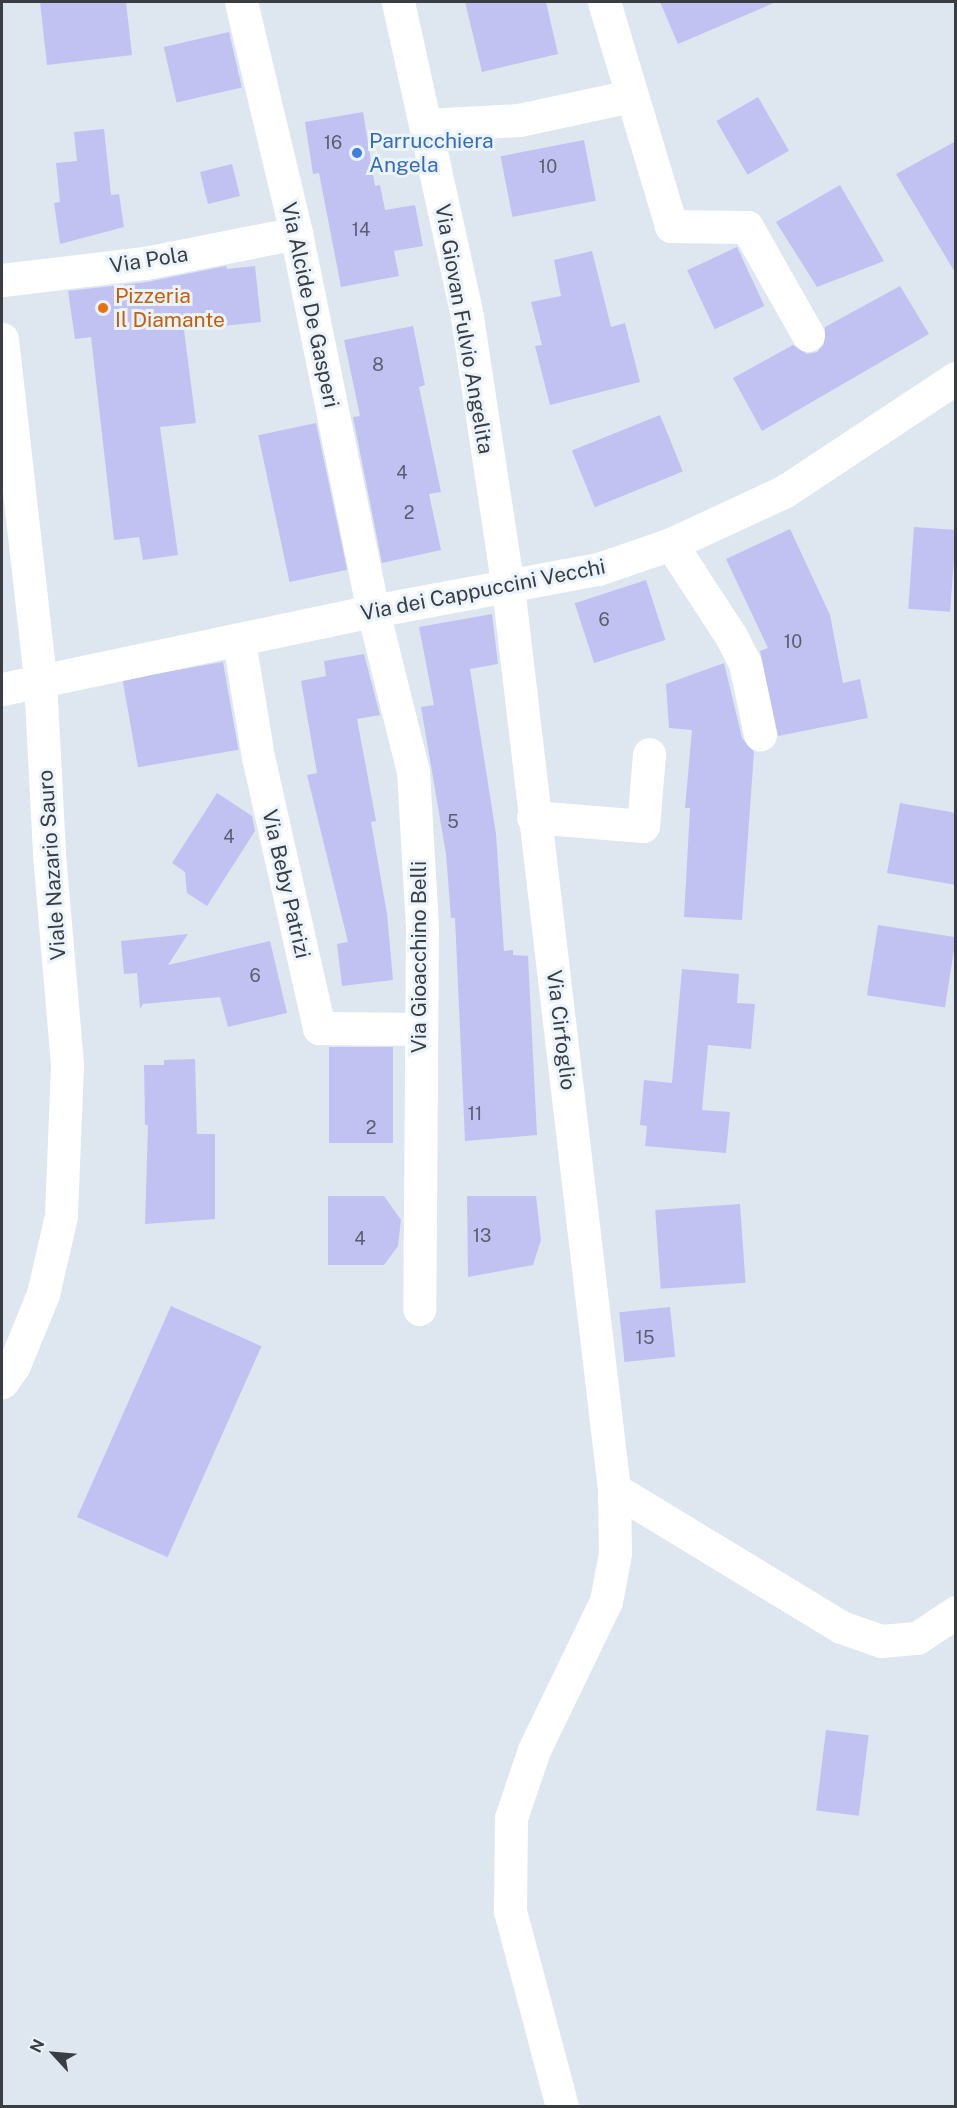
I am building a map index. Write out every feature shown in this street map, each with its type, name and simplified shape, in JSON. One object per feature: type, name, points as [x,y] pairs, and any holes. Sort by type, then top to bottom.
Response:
[{"type":"street","name":"Via Alcide De Gasperi","points":[[241,2],[296,233],[373,611]]},
{"type":"street","name":"Via Giovan Fulvio Angelita","points":[[398,2],[466,317],[508,587]]},
{"type":"street","points":[[604,2],[671,226],[747,227],[808,335]]},
{"type":"street","points":[[425,125],[519,120],[631,96]]},
{"type":"street","name":"Via Pola","points":[[2,280],[145,263],[296,233]]},
{"type":"street","name":"Viale Nazario Sauro","points":[[2,339],[40,680],[49,854],[67,1065],[61,1216],[43,1294],[14,1365],[2,1382]]},
{"type":"street","name":"Via dei Cappuccini Vecchi","points":[[2,689],[240,641],[373,611],[597,569],[671,544],[785,491],[956,378]]},
{"type":"street","points":[[671,544],[731,636],[745,663],[760,734]]},
{"type":"street","name":"Via Cirfoglio","points":[[508,587],[533,817],[613,1481],[615,1552],[606,1601],[534,1750],[511,1818],[510,1911],[562,2106]]},
{"type":"street","name":"Via Gioacchino Belli","points":[[373,611],[413,771],[419,828],[419,1309]]},
{"type":"street","name":"Via Beby Patrizi","points":[[240,641],[262,779],[319,1028],[419,1029]]},
{"type":"street","points":[[533,817],[643,825],[649,754]]},
{"type":"street","points":[[613,1481],[842,1627],[881,1641],[917,1638],[956,1612]]},
{"type":"building","points":[[40,2],[126,2],[132,55],[47,65]]},
{"type":"building","points":[[465,2],[546,2],[558,54],[482,72]]},
{"type":"building","points":[[660,2],[776,2],[678,44]]},
{"type":"building","points":[[229,32],[242,88],[177,103],[164,47]]},
{"type":"building","points":[[758,97],[789,151],[747,175],[716,121]]},
{"type":"building","points":[[363,112],[375,186],[380,185],[385,210],[415,205],[423,246],[394,251],[399,276],[341,287],[319,173],[313,174],[305,122]]},
{"type":"building","points":[[104,129],[111,195],[119,194],[124,227],[60,244],[54,203],[60,202],[56,163],[77,161],[74,132]]},
{"type":"building","points":[[584,140],[596,201],[512,217],[501,156]]},
{"type":"building","points":[[956,141],[956,274],[896,174]]},
{"type":"building","points":[[232,164],[240,196],[208,204],[200,172]]},
{"type":"building","points":[[840,185],[884,261],[817,287],[776,222]]},
{"type":"building","points":[[737,247],[764,306],[715,329],[687,270]]},
{"type":"building","points":[[592,251],[611,327],[625,323],[640,382],[550,405],[535,346],[542,345],[531,302],[561,296],[554,260]]},
{"type":"building","points":[[226,266],[227,269],[255,266],[261,322],[184,330],[196,423],[160,427],[178,555],[143,560],[139,537],[114,540],[91,337],[75,339],[68,291],[147,282]]},
{"type":"building","points":[[900,286],[929,334],[762,431],[733,378],[793,345],[807,354],[817,352],[824,344],[825,327]]},
{"type":"building","points":[[413,326],[425,385],[419,387],[441,492],[429,494],[441,550],[382,563],[353,417],[360,416],[344,340]]},
{"type":"building","points":[[660,415],[683,472],[595,507],[572,451]]},
{"type":"building","points":[[316,423],[347,570],[289,582],[258,435]]},
{"type":"building","points":[[914,527],[956,530],[950,612],[908,609]]},
{"type":"building","points":[[790,529],[830,615],[843,683],[860,679],[868,718],[778,736],[760,651],[768,648],[726,559]]},
{"type":"building","points":[[646,580],[665,640],[594,663],[575,603]]},
{"type":"building","points":[[492,614],[498,664],[470,669],[496,834],[504,951],[513,950],[513,955],[528,956],[537,1135],[465,1141],[455,918],[451,918],[446,854],[421,707],[434,705],[419,627]]},
{"type":"building","points":[[364,654],[380,715],[357,719],[376,821],[371,822],[387,914],[393,980],[342,986],[337,944],[348,942],[307,775],[317,773],[301,681],[326,676],[324,661]]},
{"type":"building","points":[[223,662],[238,750],[138,767],[123,680]]},
{"type":"building","points":[[724,663],[742,738],[754,752],[742,920],[684,917],[690,808],[685,808],[692,730],[669,728],[666,684]]},
{"type":"building","points":[[217,793],[252,816],[255,831],[207,906],[187,893],[185,872],[172,863]]},
{"type":"building","points":[[900,803],[956,813],[956,885],[887,873]]},
{"type":"building","points":[[878,925],[956,937],[945,1007],[867,995]]},
{"type":"building","points":[[188,934],[168,965],[270,941],[287,1013],[228,1027],[220,997],[143,1004],[140,1009],[137,973],[124,974],[121,941]]},
{"type":"building","points":[[682,969],[739,974],[737,1003],[755,1004],[751,1049],[708,1045],[702,1110],[730,1112],[726,1153],[645,1146],[647,1126],[640,1125],[644,1080],[672,1083]]},
{"type":"building","points":[[329,1047],[393,1047],[393,1143],[329,1143]]},
{"type":"building","points":[[195,1059],[197,1134],[215,1134],[215,1219],[145,1224],[148,1125],[145,1125],[144,1065],[164,1065],[164,1060]]},
{"type":"building","points":[[328,1196],[384,1196],[401,1220],[398,1246],[384,1265],[328,1265]]},
{"type":"building","points":[[467,1196],[536,1196],[541,1240],[533,1265],[468,1277]]},
{"type":"building","points":[[740,1204],[746,1283],[661,1289],[655,1210]]},
{"type":"building","points":[[171,1306],[261,1346],[167,1557],[77,1517]]},
{"type":"building","points":[[670,1307],[675,1357],[625,1362],[619,1312]]},
{"type":"building","points":[[826,1730],[869,1735],[859,1816],[816,1810]]},
{"type":"place","name":"Parrucchiera Angela","points":[[357,153]]},
{"type":"place","name":"Pizzeria Il Diamante","points":[[103,308]]}]
